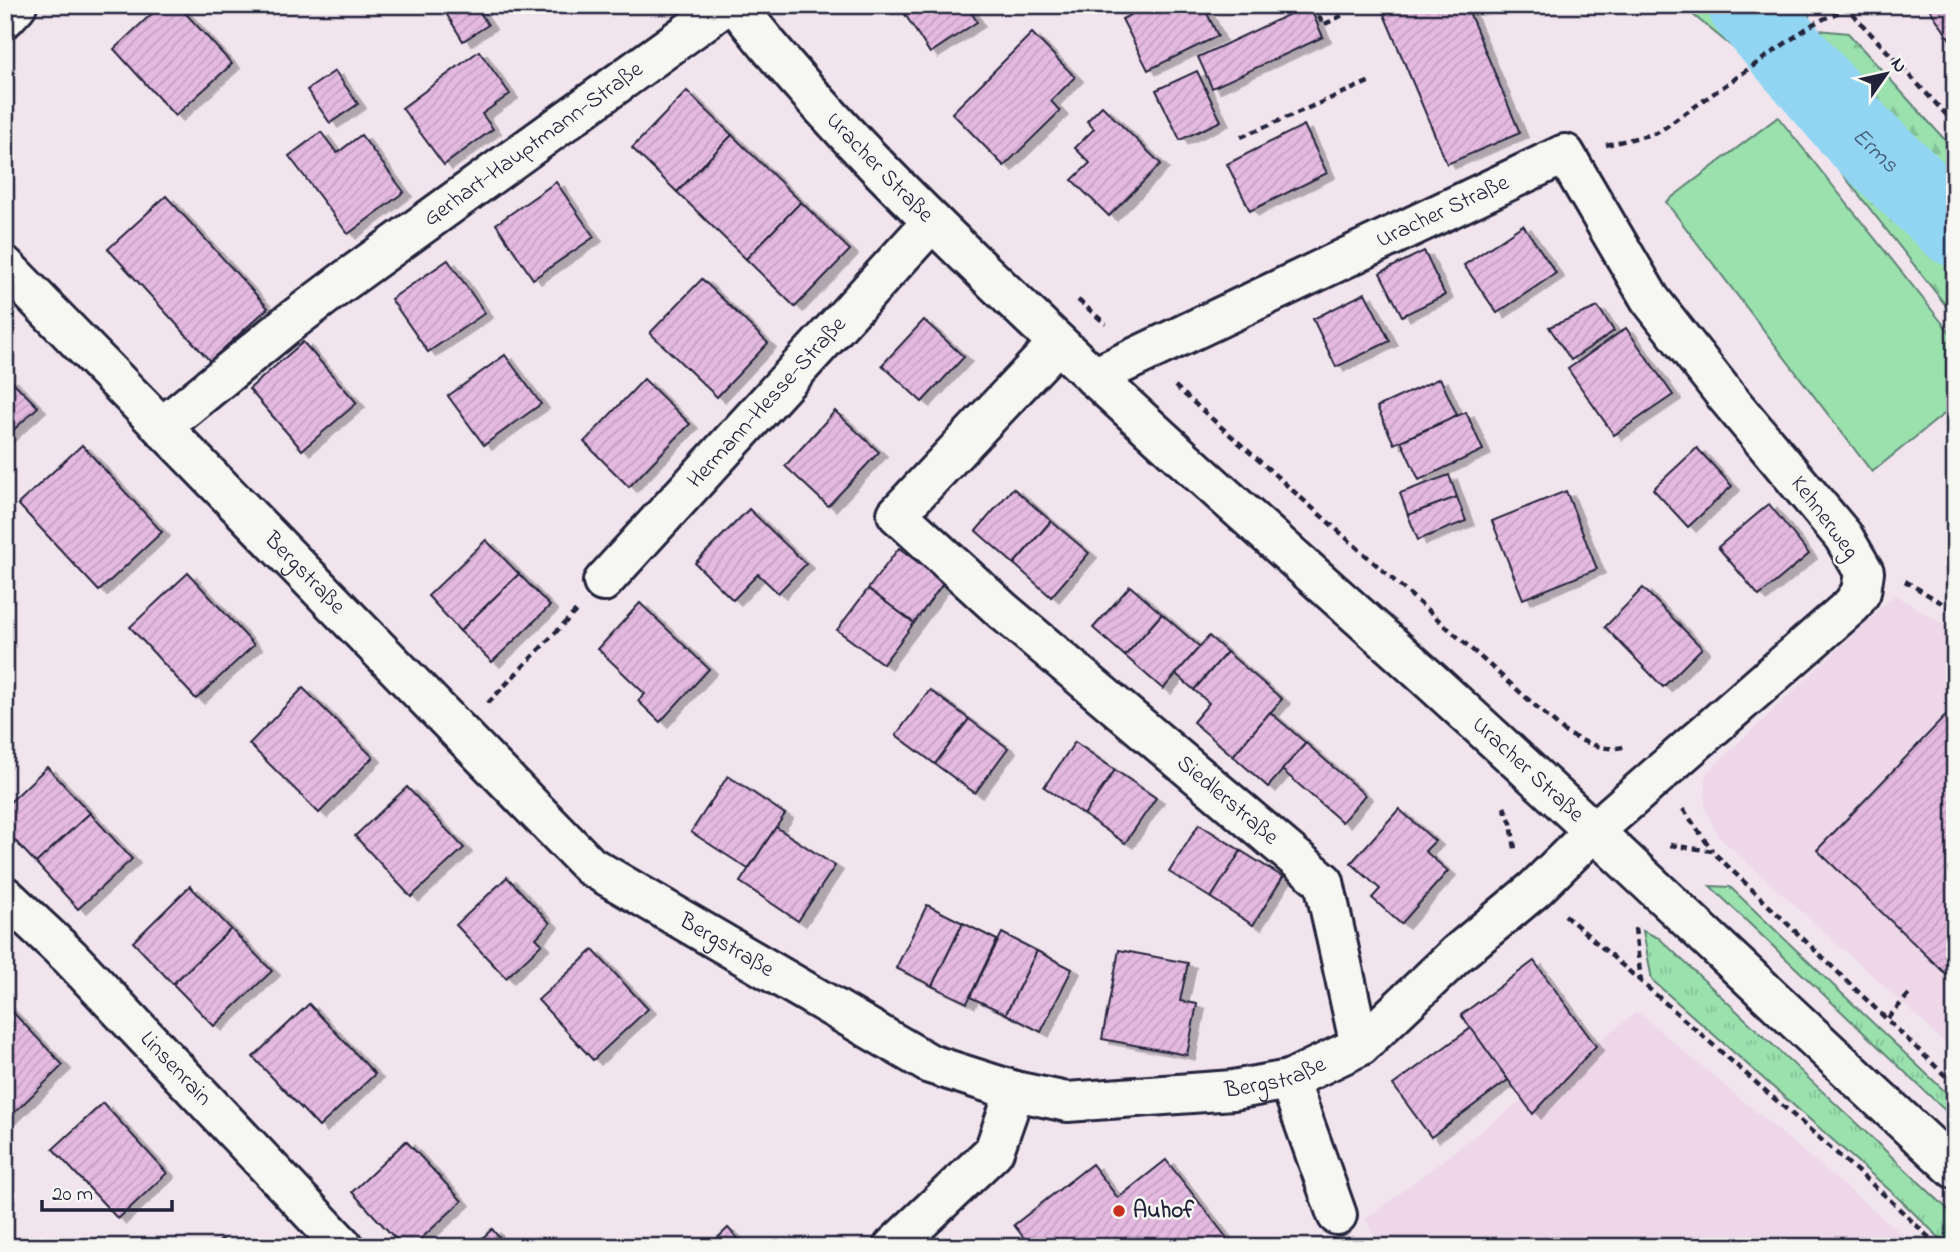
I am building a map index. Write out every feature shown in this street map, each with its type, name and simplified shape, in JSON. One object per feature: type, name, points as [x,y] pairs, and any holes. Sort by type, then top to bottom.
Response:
[{"type":"street","points":[[5,18],[17,5]]},
{"type":"street","name":"Gerhart-Hauptmann-Straße","points":[[162,427],[343,282],[726,5]]},
{"type":"street","name":"Uracher Straße","points":[[736,5],[771,51],[888,181],[1094,377],[1505,747],[1955,1169]]},
{"type":"street","name":"Uracher Straße","points":[[1094,377],[1564,154]]},
{"type":"street","name":"Kehnerweg","points":[[1564,154],[1650,299],[1726,396],[1843,536],[1864,572],[1861,592],[1852,605],[1593,832]]},
{"type":"street","name":"Hermann-Hesse-Straße","points":[[603,582],[932,222]]},
{"type":"street","name":"Bergstraße","points":[[5,266],[590,866],[930,1064],[1014,1091],[1067,1102],[1233,1090],[1289,1080],[1360,1046],[1458,953],[1535,889],[1593,832]]},
{"type":"street","name":"Siedlerstraße","points":[[1058,343],[897,514],[1002,610],[1324,882],[1360,1046]]},
{"type":"street","name":"Linsenrain","points":[[5,896],[70,957],[344,1247]]},
{"type":"street","points":[[1289,1080],[1337,1215]]},
{"type":"street","points":[[893,1247],[994,1151],[1014,1091]]},
{"type":"path","points":[[1314,5],[1323,25],[1345,14]]},
{"type":"path","points":[[1564,154],[1657,133],[1813,24],[1849,6],[1955,124]]},
{"type":"path","points":[[1241,137],[1373,80]]},
{"type":"path","points":[[1074,296],[1566,733],[1591,746],[1617,748],[1636,742]]},
{"type":"path","points":[[1864,572],[1902,580],[1955,611]]},
{"type":"path","points":[[459,734],[603,582]]},
{"type":"path","points":[[1668,766],[1684,811],[1712,851],[1955,1084]]},
{"type":"path","points":[[1660,843],[1712,851]]},
{"type":"path","points":[[1535,889],[1890,1200],[1938,1247]]},
{"type":"path","points":[[1888,1018],[1912,991]]},
{"type":"shaded area","points":[[1895,595],[1955,632],[1955,1053],[1718,836],[1705,807],[1706,774]]},
{"type":"shaded area","points":[[1637,1012],[1917,1247],[1379,1247],[1366,1219]]},
{"type":"green space","points":[[1681,5],[1812,5],[1809,17],[1747,59]]},
{"type":"green space","points":[[1818,30],[1848,33],[1955,151],[1955,317],[1789,106],[1756,72]]},
{"type":"green space","points":[[1778,117],[1955,339],[1955,405],[1872,472],[1666,202]]},
{"type":"green space","points":[[1710,886],[1730,887],[1955,1101],[1955,1120]]},
{"type":"green space","points":[[1643,931],[1659,938],[1955,1216],[1955,1247],[1949,1247],[1895,1195],[1652,980]]},
{"type":"building","points":[[161,5],[178,5],[232,64],[175,116],[114,49]]},
{"type":"building","points":[[441,5],[475,5],[488,25],[463,41]]},
{"type":"building","points":[[899,5],[967,5],[977,22],[930,53]]},
{"type":"building","points":[[1150,5],[1203,5],[1218,36],[1148,70],[1122,19]]},
{"type":"building","points":[[1309,5],[1323,37],[1212,88],[1198,57]]},
{"type":"building","points":[[1380,5],[1466,5],[1520,133],[1447,164]]},
{"type":"building","points":[[1927,5],[1955,5],[1955,47]]},
{"type":"building","points":[[1032,33],[1075,77],[1051,101],[1060,111],[1004,166],[952,113]]},
{"type":"building","points":[[479,51],[510,94],[482,114],[493,129],[444,165],[402,108]]},
{"type":"building","points":[[335,71],[358,104],[330,123],[307,90]]},
{"type":"building","points":[[1197,71],[1221,121],[1180,140],[1156,90]]},
{"type":"building","points":[[687,91],[732,135],[677,192],[632,148]]},
{"type":"building","points":[[1102,106],[1161,164],[1109,216],[1072,180],[1090,163],[1075,148],[1094,129],[1087,121]]},
{"type":"building","points":[[1304,125],[1327,173],[1250,211],[1227,164]]},
{"type":"building","points":[[321,132],[337,153],[361,135],[404,192],[348,234],[289,156]]},
{"type":"building","points":[[732,135],[801,202],[746,259],[677,192]]},
{"type":"building","points":[[556,182],[594,237],[533,279],[496,224]]},
{"type":"building","points":[[166,196],[268,308],[210,361],[108,249]]},
{"type":"building","points":[[801,202],[850,250],[795,307],[746,259]]},
{"type":"building","points":[[1523,225],[1556,273],[1497,313],[1464,265]]},
{"type":"building","points":[[1424,251],[1445,295],[1402,316],[1380,273]]},
{"type":"building","points":[[448,260],[485,313],[428,352],[391,299]]},
{"type":"building","points":[[702,279],[768,343],[717,397],[650,333]]},
{"type":"building","points":[[1365,293],[1390,341],[1336,367],[1313,319]]},
{"type":"building","points":[[1598,307],[1614,331],[1571,360],[1549,327]]},
{"type":"building","points":[[924,320],[964,357],[922,402],[882,365]]},
{"type":"building","points":[[1626,328],[1673,395],[1614,435],[1568,369]]},
{"type":"building","points":[[303,342],[357,403],[302,450],[249,389]]},
{"type":"building","points":[[505,355],[541,404],[484,445],[448,396]]},
{"type":"building","points":[[9,378],[38,407],[5,438],[5,381]]},
{"type":"building","points":[[1440,378],[1457,415],[1394,444],[1377,407]]},
{"type":"building","points":[[644,379],[690,424],[629,487],[584,442]]},
{"type":"building","points":[[835,411],[879,452],[828,506],[785,466]]},
{"type":"building","points":[[1466,412],[1483,450],[1419,480],[1401,441]]},
{"type":"building","points":[[82,445],[162,532],[99,591],[18,504]]},
{"type":"building","points":[[1697,448],[1732,486],[1688,527],[1653,489]]},
{"type":"building","points":[[1449,475],[1457,497],[1408,515],[1400,493]]},
{"type":"building","points":[[1013,488],[1051,521],[1014,564],[976,531]]},
{"type":"building","points":[[1566,491],[1597,569],[1523,599],[1492,521]]},
{"type":"building","points":[[1457,497],[1466,521],[1418,540],[1408,515]]},
{"type":"building","points":[[1769,504],[1809,554],[1759,596],[1718,547]]},
{"type":"building","points":[[749,509],[806,564],[778,593],[758,574],[733,600],[695,563]]},
{"type":"building","points":[[1051,521],[1089,553],[1051,597],[1014,564]]},
{"type":"building","points":[[486,540],[519,574],[460,631],[428,596]]},
{"type":"building","points":[[899,548],[944,582],[914,623],[868,589]]},
{"type":"building","points":[[188,573],[254,645],[196,699],[130,627]]},
{"type":"building","points":[[519,574],[550,606],[492,662],[460,631]]},
{"type":"building","points":[[1130,586],[1162,614],[1125,656],[1093,628]]},
{"type":"building","points":[[1643,588],[1702,648],[1663,687],[1605,627]]},
{"type":"building","points":[[868,589],[914,623],[883,664],[837,630]]},
{"type":"building","points":[[640,603],[709,669],[660,722],[638,701],[645,694],[598,649]]},
{"type":"building","points":[[1162,614],[1200,647],[1163,689],[1125,656]]},
{"type":"building","points":[[1209,636],[1227,652],[1194,690],[1176,674]]},
{"type":"building","points":[[1227,652],[1282,699],[1233,756],[1193,722],[1209,703],[1194,690]]},
{"type":"building","points":[[303,688],[373,757],[319,813],[249,744]]},
{"type":"building","points":[[930,690],[969,719],[935,764],[896,735]]},
{"type":"building","points":[[1955,706],[1955,983],[1817,850]]},
{"type":"building","points":[[1270,712],[1306,743],[1268,787],[1233,756]]},
{"type":"building","points":[[969,719],[1008,748],[975,793],[935,764]]},
{"type":"building","points":[[1075,742],[1115,770],[1084,815],[1044,787]]},
{"type":"building","points":[[1306,743],[1365,795],[1342,822],[1282,770]]},
{"type":"building","points":[[47,767],[90,813],[36,863],[5,830],[5,807]]},
{"type":"building","points":[[1115,770],[1156,798],[1125,843],[1084,815]]},
{"type":"building","points":[[728,776],[785,814],[748,869],[691,832]]},
{"type":"building","points":[[407,787],[464,848],[411,897],[355,836]]},
{"type":"building","points":[[1399,809],[1435,841],[1425,851],[1448,871],[1401,924],[1372,898],[1380,889],[1351,863]]},
{"type":"building","points":[[90,813],[132,859],[78,909],[36,863]]},
{"type":"building","points":[[1199,824],[1241,851],[1211,898],[1169,872]]},
{"type":"building","points":[[776,827],[835,866],[798,921],[740,882]]},
{"type":"building","points":[[1241,851],[1283,877],[1253,925],[1211,898]]},
{"type":"building","points":[[507,877],[550,923],[536,938],[542,944],[506,978],[456,925]]},
{"type":"building","points":[[190,886],[231,929],[173,984],[133,942]]},
{"type":"building","points":[[927,905],[963,923],[932,986],[896,968]]},
{"type":"building","points":[[963,923],[997,940],[967,1003],[932,986]]},
{"type":"building","points":[[231,929],[272,971],[214,1026],[173,984]]},
{"type":"building","points":[[1002,933],[1037,951],[1006,1014],[970,997]]},
{"type":"building","points":[[593,950],[648,1009],[593,1060],[538,1000]]},
{"type":"building","points":[[1119,950],[1188,963],[1180,1001],[1197,1004],[1187,1055],[1102,1039]]},
{"type":"building","points":[[1037,951],[1072,969],[1041,1032],[1006,1014]]},
{"type":"building","points":[[1534,961],[1596,1046],[1533,1114],[1461,1015]]},
{"type":"building","points":[[309,1004],[375,1074],[319,1127],[253,1057]]},
{"type":"building","points":[[7,1006],[63,1065],[8,1119],[5,1116]]},
{"type":"building","points":[[1471,1028],[1508,1080],[1431,1137],[1393,1085]]},
{"type":"building","points":[[103,1103],[167,1173],[118,1219],[53,1149]]},
{"type":"building","points":[[406,1141],[462,1201],[412,1247],[403,1247],[352,1192]]},
{"type":"building","name":"Auhof","points":[[1166,1160],[1234,1247],[1031,1247],[1014,1225],[1092,1164],[1118,1198]]},
{"type":"building","points":[[728,1228],[746,1247],[708,1247]]},
{"type":"building","points":[[492,1229],[507,1247],[473,1247]]},
{"type":"building","points":[[222,1239],[229,1247],[214,1247]]},
{"type":"waterway","name":"Erms","points":[[1747,5],[1860,137],[1955,227]]},
{"type":"place","name":"Auhof","points":[[1119,1211]]}]
